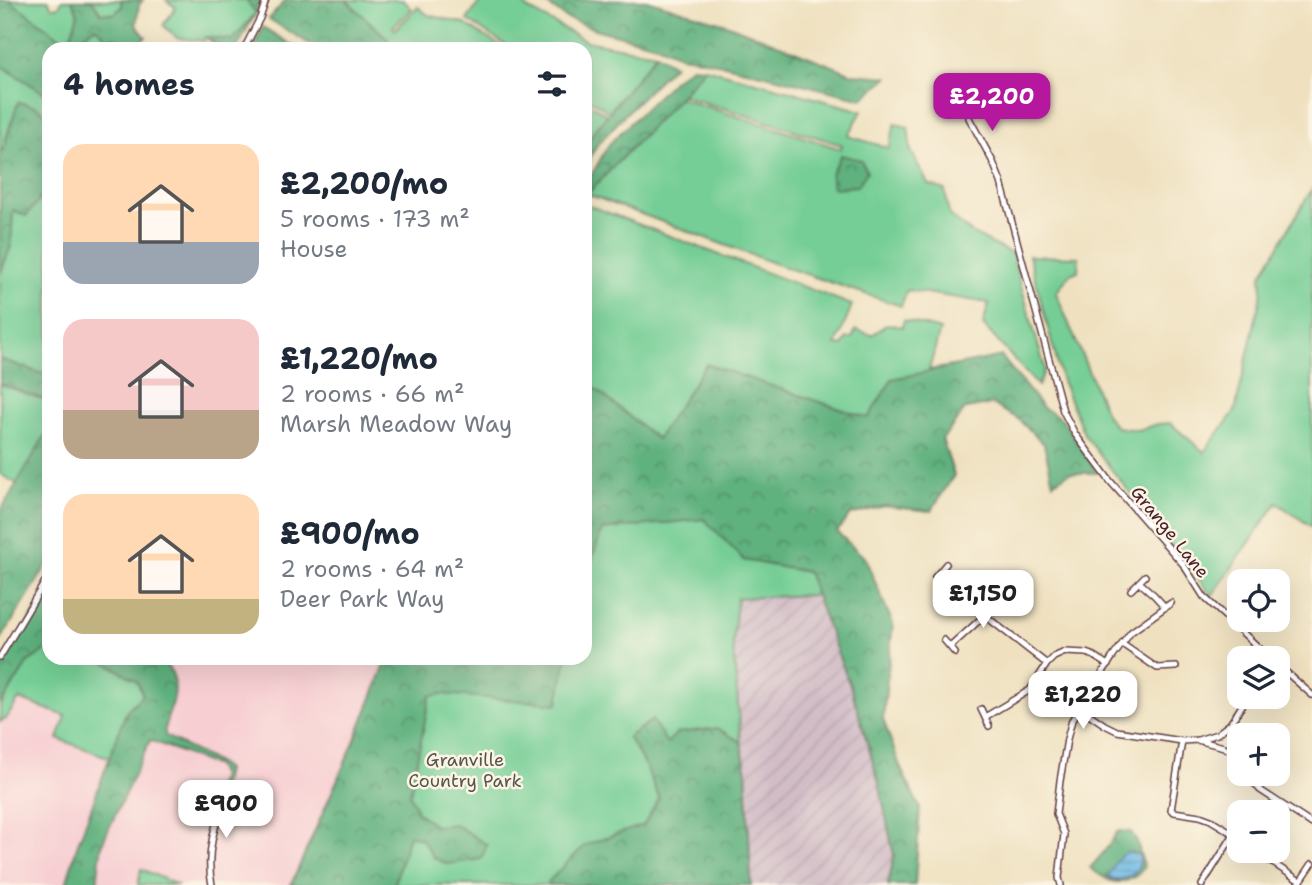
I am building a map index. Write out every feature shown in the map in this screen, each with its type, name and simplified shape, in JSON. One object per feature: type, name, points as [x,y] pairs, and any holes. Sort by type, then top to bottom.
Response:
[{"type":"street","points":[[248,42],[266,0]]},
{"type":"street","name":"Grange Lane","points":[[968,118],[1001,182],[1063,411],[1097,464],[1183,564],[1204,597],[1257,646]]},
{"type":"street","points":[[935,577],[946,564]]},
{"type":"street","points":[[941,570],[985,615],[1047,664]]},
{"type":"street","points":[[1131,590],[1145,576]]},
{"type":"street","points":[[1060,885],[1064,834],[1056,814],[1066,739],[1073,720],[1131,632],[1168,605],[1139,582]]},
{"type":"street","points":[[0,657],[42,587]]},
{"type":"street","points":[[950,647],[985,615]]},
{"type":"street","points":[[944,640],[956,653]]},
{"type":"street","points":[[1122,645],[1157,668],[1176,667]]},
{"type":"street","points":[[985,717],[1030,690],[1047,664],[1065,652],[1086,653],[1108,665]]},
{"type":"street","points":[[1290,676],[1312,695]]},
{"type":"street","points":[[1080,708],[1117,731],[1182,741],[1217,734],[1230,724],[1240,709]]},
{"type":"street","points":[[981,709],[989,726]]},
{"type":"street","points":[[1196,740],[1227,749]]},
{"type":"street","points":[[1182,741],[1171,810],[1211,820],[1227,829]]},
{"type":"street","points":[[1257,786],[1312,824]]},
{"type":"street","points":[[212,885],[209,871],[213,834],[227,794]]},
{"type":"street","points":[[1202,885],[1227,846]]},
{"type":"street","points":[[1271,863],[1299,883],[1312,864]]},
{"type":"shaded area","points":[[816,595],[852,691],[879,783],[894,856],[888,885],[751,885],[746,770],[733,644],[737,597]]},
{"type":"shaded area","points":[[42,653],[42,665],[385,665],[291,885],[0,885],[0,680]]},
{"type":"green space","points":[[0,0],[9,0],[65,41],[71,36],[78,14],[72,0],[92,0],[101,13],[114,14],[122,7],[121,0],[143,0],[139,5],[136,25],[146,37],[141,42],[108,42],[95,27],[83,36],[83,42],[42,42],[42,92],[0,65]]},
{"type":"green space","points":[[9,0],[48,0],[52,7],[59,7],[62,0],[72,0],[78,14],[71,36],[65,41]]},
{"type":"green space","points":[[92,0],[121,0],[122,6],[115,14],[101,13]]},
{"type":"green space","points":[[166,0],[261,0],[256,13],[233,40],[206,37],[204,41],[177,38],[163,25],[176,8]]},
{"type":"green space","points":[[246,0],[261,0],[256,13]]},
{"type":"green space","points":[[286,0],[346,0],[388,39],[386,42],[307,42],[269,19]]},
{"type":"green space","points":[[346,0],[403,0],[412,9],[393,27],[395,30],[418,7],[428,15],[463,23],[494,42],[386,42],[388,39]]},
{"type":"green space","points":[[481,0],[519,0],[528,9],[591,42],[501,42],[467,20]]},
{"type":"green space","points":[[541,0],[647,0],[726,24],[853,74],[888,77],[862,99],[681,56],[657,45],[598,30],[566,18]]},
{"type":"green space","points":[[256,13],[240,42],[212,42],[206,37],[233,40]]},
{"type":"green space","points":[[95,27],[109,42],[83,42],[83,36]]},
{"type":"green space","points":[[263,27],[287,42],[256,42]]},
{"type":"green space","points":[[592,42],[656,54],[609,112],[592,101]]},
{"type":"green space","points":[[656,54],[674,65],[596,146],[592,154],[592,134]]},
{"type":"green space","points":[[0,65],[42,92],[42,111],[37,107],[11,122],[3,150],[0,151]]},
{"type":"green space","points":[[691,67],[705,68],[592,189],[592,174],[609,144],[674,80]]},
{"type":"green space","points":[[705,68],[862,111],[848,136],[889,148],[895,124],[908,127],[911,151],[928,184],[945,190],[949,215],[973,234],[1012,254],[1045,369],[1038,386],[983,325],[989,303],[907,290],[901,306],[776,264],[592,196],[592,189],[679,98],[841,149],[842,145],[681,95]]},
{"type":"green space","points":[[18,102],[37,107],[42,111],[42,197],[26,216],[13,210],[11,246],[0,274],[0,151],[3,150]]},
{"type":"green space","points":[[592,105],[607,115],[592,134]]},
{"type":"green space","points":[[841,155],[861,160],[867,172],[857,186],[833,188],[831,174]]},
{"type":"green space","points":[[1312,189],[1312,527],[1277,503],[1231,569],[1227,569],[1227,575],[1212,596],[1085,436],[1062,381],[1029,256],[1079,257],[1078,271],[1070,274],[1056,293],[1107,416],[1116,427],[1138,430],[1170,423],[1204,452],[1235,411],[1262,291],[1261,276]]},
{"type":"green space","points":[[42,197],[42,374],[0,359],[0,274],[11,246],[13,209],[26,216]]},
{"type":"green space","name":"Granville Country Park","points":[[592,207],[852,305],[836,345],[843,346],[856,330],[872,335],[887,324],[902,327],[904,320],[940,330],[929,370],[975,362],[987,405],[965,409],[942,439],[954,475],[931,511],[884,506],[850,515],[744,560],[807,572],[816,595],[737,598],[733,644],[746,770],[751,885],[291,885],[385,665],[592,665]]},
{"type":"green space","points":[[1001,356],[1042,407],[1062,419],[1097,473],[1069,473],[1053,483],[1044,444],[1018,419],[992,404],[965,409],[942,440],[954,475],[931,511],[884,506],[850,515],[837,532],[865,558],[893,624],[883,719],[901,769],[920,808],[915,885],[888,885],[894,856],[879,783],[852,691],[807,572],[744,560],[704,519],[602,530],[592,559],[592,386],[657,439],[706,364],[868,418],[892,379]]},
{"type":"green space","points":[[0,359],[42,374],[42,399],[0,384]]},
{"type":"green space","points":[[0,384],[42,399],[42,441],[17,484],[0,474]]},
{"type":"green space","points":[[42,441],[42,573],[0,641],[0,512]]},
{"type":"green space","points":[[42,600],[42,653],[28,662],[0,706],[0,668]]},
{"type":"green space","points":[[42,653],[42,665],[110,665],[137,681],[143,696],[127,710],[110,758],[58,739],[66,716],[19,699],[6,719],[0,722],[0,706],[28,662]]},
{"type":"green space","points":[[110,665],[164,665],[170,670],[174,681],[174,697],[165,725],[165,735],[226,769],[223,785],[210,809],[221,776],[216,766],[150,740],[104,839],[97,885],[66,885],[76,849],[127,710],[143,695],[137,681]]},
{"type":"green space","points":[[385,665],[565,665],[558,704],[442,694],[430,696],[410,795],[418,813],[436,826],[455,824],[487,845],[481,859],[447,864],[434,858],[422,839],[409,835],[395,882],[398,885],[291,885]]},
{"type":"green space","points":[[652,720],[667,743],[677,733],[717,728],[741,742],[746,770],[751,885],[549,885],[548,882],[585,845],[644,825],[659,798],[645,765],[628,737]]},
{"type":"green space","points":[[1118,831],[1131,832],[1137,842],[1144,867],[1136,876],[1126,881],[1121,882],[1111,881],[1090,868]],"holes":[[[1131,852],[1139,855],[1140,865],[1135,871],[1116,881],[1116,863]]]},
{"type":"green space","points":[[141,869],[173,883],[178,885],[138,885]]},
{"type":"water","points":[[1126,852],[1139,855],[1136,872],[1126,878],[1108,877],[1117,860]]}]
